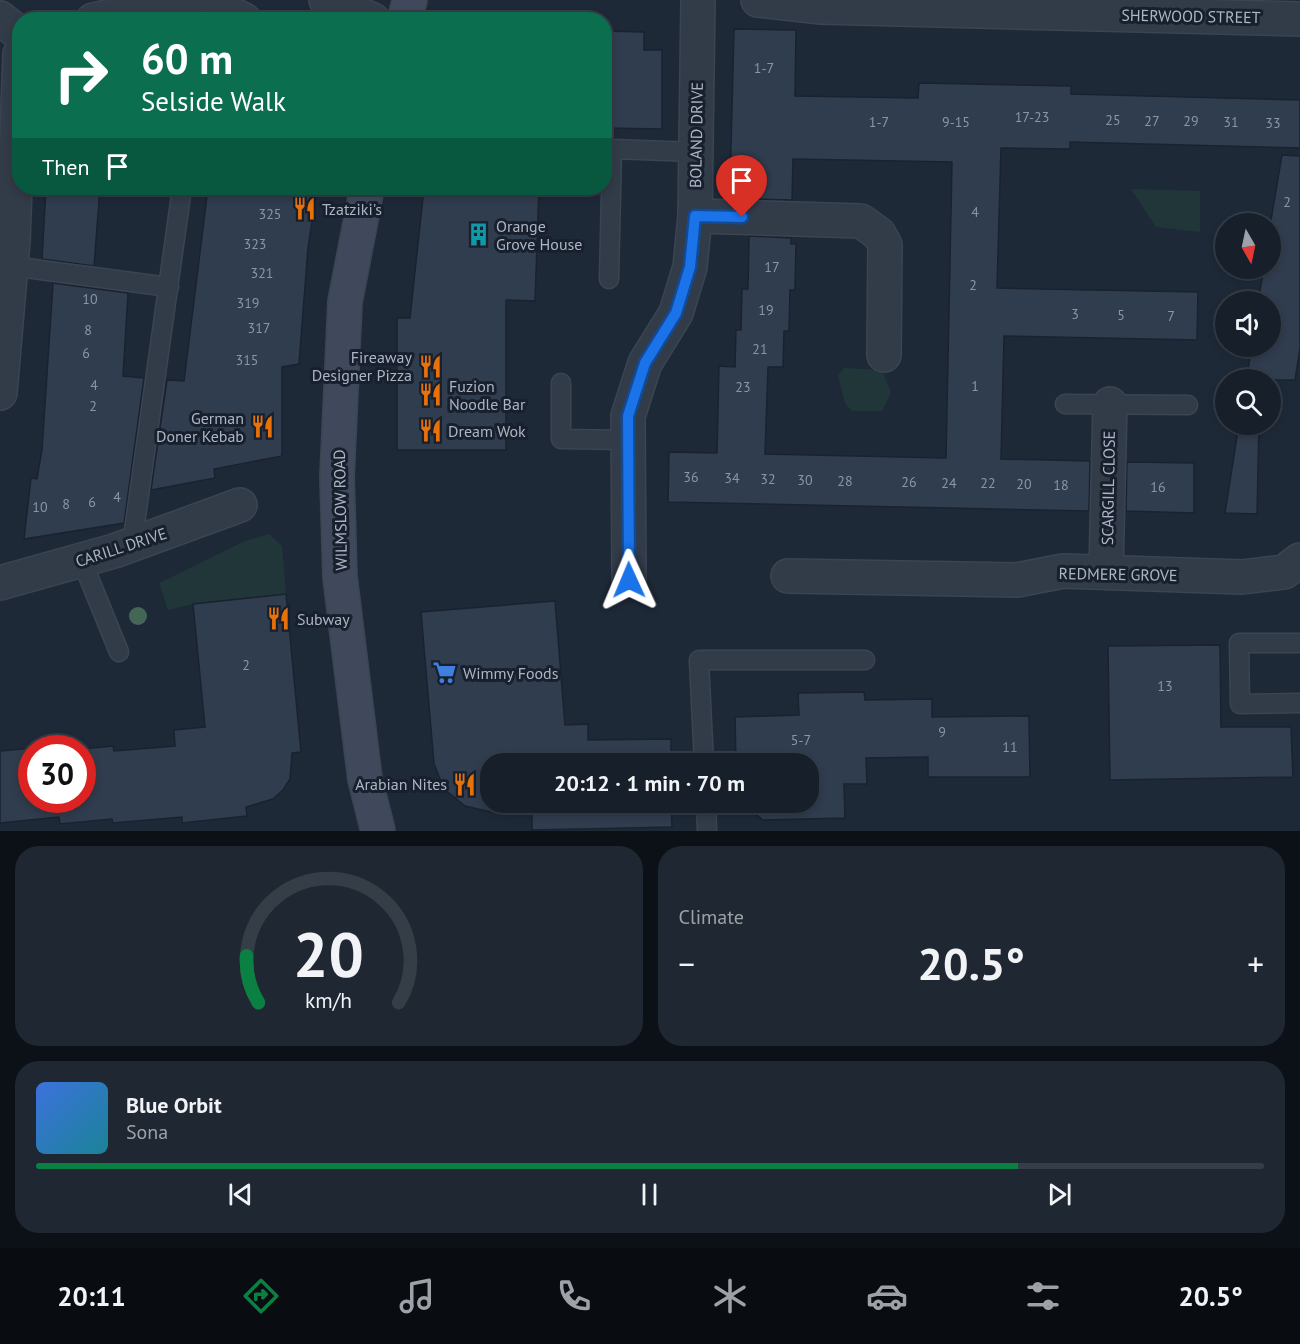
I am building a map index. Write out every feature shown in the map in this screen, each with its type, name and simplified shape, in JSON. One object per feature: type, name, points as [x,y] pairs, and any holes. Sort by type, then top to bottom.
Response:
[{"type":"main road","name":"WILMSLOW ROAD","points":[[366,195],[345,302],[337,477],[340,577],[365,779],[378,831]]},
{"type":"street","points":[[131,12],[189,0]]},
{"type":"street","points":[[201,0],[227,12]]},
{"type":"street","points":[[326,0],[354,12]]},
{"type":"street","name":"BOLAND DRIVE","points":[[629,580],[628,416],[645,363],[676,313],[690,267],[695,216],[698,0]]},
{"type":"street","name":"SHERWOOD STREET","points":[[758,0],[821,7],[1300,19]]},
{"type":"street","points":[[0,18],[12,28]]},
{"type":"street","points":[[0,393],[12,184]]},
{"type":"street","points":[[695,216],[861,220],[879,234],[885,245],[884,355]]},
{"type":"street","name":"SCARGILL CLOSE","points":[[1106,572],[1110,404]]},
{"type":"street","name":"CARILL DRIVE","points":[[0,583],[132,545],[240,505]]},
{"type":"street","name":"REDMERE GROVE","points":[[788,576],[1017,580],[1064,571],[1242,577],[1284,572],[1300,560]]},
{"type":"lane","points":[[612,149],[695,152]]},
{"type":"lane","points":[[132,545],[181,195]]},
{"type":"lane","points":[[609,279],[611,195]]},
{"type":"lane","points":[[8,249],[169,287]]},
{"type":"lane","points":[[561,383],[561,439],[628,440]]},
{"type":"lane","points":[[1065,404],[1188,405]]},
{"type":"lane","points":[[82,561],[119,652]]},
{"type":"lane","points":[[1300,643],[1239,643],[1240,704],[1300,703]]},
{"type":"lane","points":[[703,753],[699,660],[865,660]]},
{"type":"lane","points":[[706,813],[707,831]]},
{"type":"green space","points":[[1131,189],[1200,191],[1200,232],[1156,227]]},
{"type":"green space","points":[[844,368],[882,370],[891,392],[882,411],[852,411],[845,403],[838,376]]},
{"type":"green space","points":[[269,534],[282,546],[286,594],[193,604],[168,610],[159,583],[245,541]]},
{"type":"building","points":[[734,29],[796,30],[795,96],[918,98],[919,83],[1071,86],[1071,94],[1300,100],[1300,148],[1070,142],[1070,149],[1001,148],[997,288],[1198,292],[1197,340],[1004,336],[1001,459],[1090,461],[1089,511],[668,502],[669,452],[717,453],[719,366],[735,367],[736,330],[741,330],[742,289],[748,289],[749,236],[791,238],[791,244],[796,244],[795,290],[790,290],[789,331],[784,331],[783,367],[768,367],[765,454],[946,458],[952,162],[793,159],[792,200],[750,199],[750,185],[730,185]]},
{"type":"building","points":[[612,31],[644,32],[644,50],[662,50],[662,129],[612,128]]},
{"type":"building","points":[[1282,155],[1300,156],[1300,348],[1295,380],[1281,380],[1281,369],[1248,369],[1250,357],[1281,357],[1281,291],[1260,291],[1262,279],[1281,279],[1281,213],[1272,213]]},
{"type":"building","points":[[46,195],[99,195],[94,266],[42,259]]},
{"type":"building","points":[[207,195],[316,195],[308,248],[299,364],[282,367],[282,456],[214,469],[215,478],[151,490],[167,380],[184,381]]},
{"type":"building","points":[[423,195],[539,195],[535,301],[506,300],[506,450],[397,450],[397,318],[410,318]]},
{"type":"building","points":[[53,283],[128,293],[123,376],[144,378],[124,523],[24,539],[31,478],[37,479],[42,450]]},
{"type":"building","points":[[1237,435],[1259,435],[1257,514],[1225,513]]},
{"type":"building","points":[[1127,462],[1194,463],[1194,513],[1126,511]]},
{"type":"building","points":[[286,594],[301,752],[292,753],[290,779],[283,790],[273,799],[246,807],[247,816],[182,823],[182,817],[113,823],[112,819],[60,824],[59,817],[0,823],[0,751],[18,749],[18,813],[96,813],[96,748],[113,746],[114,751],[175,746],[174,730],[205,727],[193,604]]},
{"type":"building","points":[[555,601],[565,725],[588,724],[588,740],[671,739],[671,753],[480,753],[480,809],[465,806],[444,789],[434,764],[421,612]]},
{"type":"building","points":[[1220,645],[1221,727],[1291,727],[1293,777],[1110,780],[1108,646]]},
{"type":"building","points":[[864,692],[865,700],[932,699],[932,717],[1029,716],[1030,777],[928,777],[928,757],[866,758],[867,784],[844,784],[845,818],[763,820],[754,813],[819,813],[819,753],[736,753],[735,717],[799,715],[798,693]]},
{"type":"building","points":[[532,813],[671,813],[672,827],[532,830]]},
{"type":"place","name":"Tzatziki's","points":[[304,209]]},
{"type":"place","name":"Orange Grove House","points":[[478,235]]},
{"type":"place","name":"Fireaway Designer Pizza","points":[[430,366]]},
{"type":"place","name":"Fuzion Noodle Bar","points":[[431,395]]},
{"type":"place","name":"German Doner Kebab","points":[[262,427]]},
{"type":"place","name":"Dream Wok","points":[[430,431]]},
{"type":"place","name":"Subway","points":[[279,619]]},
{"type":"place","name":"Wimmy Foods","points":[[445,673]]},
{"type":"place","name":"Arabian Nites","points":[[465,784]]},
{"type":"route","points":[[629,580],[628,416],[645,363],[676,313],[690,267],[695,216],[742,217]]}]
